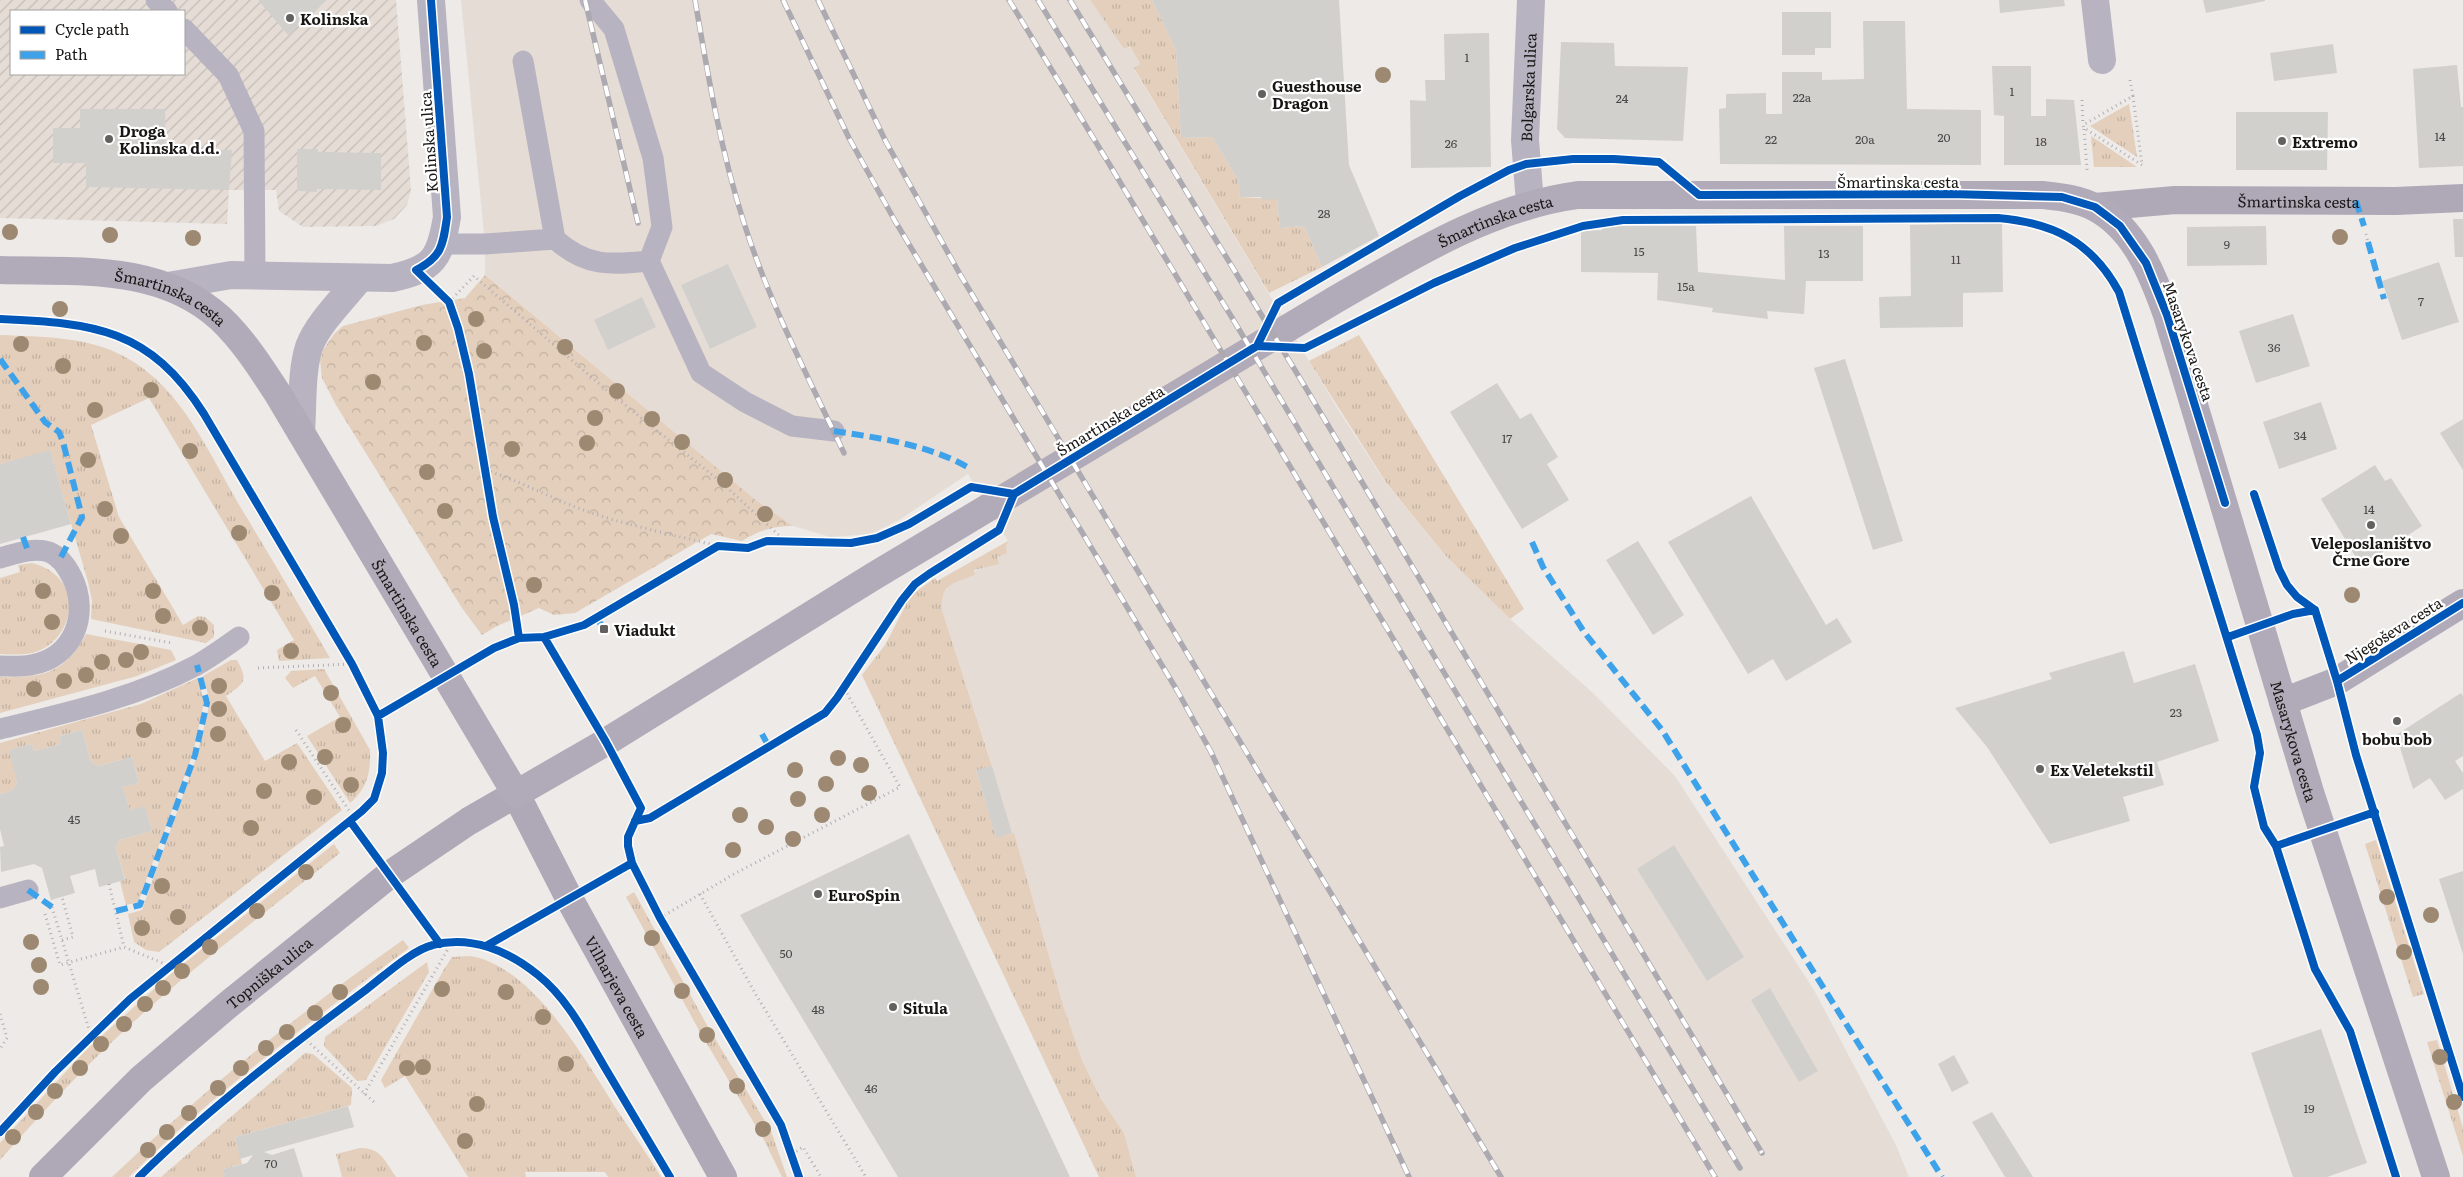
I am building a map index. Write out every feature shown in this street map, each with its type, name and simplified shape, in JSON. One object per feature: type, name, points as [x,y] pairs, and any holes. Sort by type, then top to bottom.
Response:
[{"type":"main road","name":"Šmartinska cesta","points":[[0,270],[106,273],[140,278],[168,286],[182,291],[207,308],[244,344],[301,432],[516,794],[606,742],[874,576],[1333,301],[1407,259],[1506,212],[1530,203],[1578,195],[2043,195],[2062,197],[2095,207],[2175,200],[2396,201],[2463,198]]},
{"type":"main road","name":"Masarykova cesta","points":[[2095,207],[2120,226],[2133,243],[2146,263],[2161,298],[2195,403],[2310,792],[2436,1177]]},
{"type":"main road","name":"Njegoševa cesta","points":[[2283,702],[2337,681],[2463,603]]},
{"type":"main road","name":"Topniška ulica","points":[[43,1177],[142,1079],[215,1015],[390,875],[469,821],[516,794]]},
{"type":"main road","name":"Vilharjeva cesta","points":[[516,794],[570,900],[723,1177]]},
{"type":"street","name":"Kolinska ulica","points":[[168,286],[231,275],[392,278],[406,275],[433,262],[443,244],[447,217],[431,0]]},
{"type":"street","name":"Bolgarska ulica","points":[[1530,203],[1525,140],[1531,0]]},
{"type":"street","points":[[2095,0],[2102,60]]},
{"type":"street","points":[[301,432],[309,347],[322,325],[360,278]]},
{"type":"lane","points":[[156,0],[165,10]]},
{"type":"lane","points":[[590,0],[614,30],[653,158],[662,227],[649,262],[701,373],[745,402],[792,426],[834,431]]},
{"type":"lane","points":[[185,30],[228,75],[254,131],[255,276]]},
{"type":"lane","points":[[523,61],[555,239],[569,251],[593,262],[614,265],[649,262]]},
{"type":"lane","points":[[443,244],[485,244],[555,239]]},
{"type":"lane","points":[[0,558],[28,551],[50,553],[68,568],[79,593],[81,606],[72,637],[51,658],[31,665],[0,666]]},
{"type":"lane","points":[[0,729],[95,706],[138,692],[197,665],[238,638]]},
{"type":"lane","points":[[0,898],[28,890]]},
{"type":"path","points":[[2084,126],[2142,165],[2129,73]]},
{"type":"path","points":[[2084,126],[2133,96]]},
{"type":"path","points":[[2082,100],[2087,166]]},
{"type":"path","points":[[449,302],[474,276],[604,388],[721,482],[785,541]]},
{"type":"path","points":[[486,470],[587,510],[623,522],[718,546]]},
{"type":"path","points":[[138,636],[172,642]]},
{"type":"path","points":[[258,668],[352,664]]},
{"type":"path","points":[[660,918],[734,874],[900,787],[844,688]]},
{"type":"path","points":[[296,730],[354,818]]},
{"type":"path","points":[[109,884],[124,947]]},
{"type":"path","points":[[700,894],[755,993],[866,1177]]},
{"type":"path","points":[[62,897],[73,937],[62,940]]},
{"type":"path","points":[[52,907],[91,1036]]},
{"type":"path","points":[[43,908],[60,965],[124,947],[170,966]]},
{"type":"path","points":[[364,1094],[452,942]]},
{"type":"path","points":[[0,1014],[7,1038],[0,1050]]},
{"type":"path","points":[[303,1037],[375,1103]]},
{"type":"path","points":[[792,1154],[804,1147],[821,1177]]},
{"type":"shaded area","points":[[0,0],[396,0],[411,190],[407,205],[394,219],[376,226],[303,227],[279,211],[276,190],[229,190],[227,224],[0,218]]},
{"type":"shaded area","points":[[461,0],[1090,0],[1124,49],[1130,46],[1140,64],[1134,69],[1339,411],[1387,485],[1445,555],[1510,619],[1593,693],[1675,776],[1814,990],[1896,1145],[1909,1177],[1136,1177],[1124,1133],[1101,1099],[1082,1060],[1063,1005],[1014,833],[996,838],[976,770],[992,765],[942,610],[941,597],[950,585],[980,569],[997,557],[1008,541],[968,474],[899,520],[871,534],[830,537],[793,526],[757,501],[485,275],[485,244]]},
{"type":"green space","points":[[1090,0],[1152,0],[1176,50],[1181,138],[1212,137],[1238,180],[1240,197],[1277,199],[1280,228],[1304,226],[1322,267],[1269,293],[1134,68],[1140,64],[1130,46],[1124,49]]},
{"type":"green space","points":[[2129,104],[2137,157],[2090,126]]},
{"type":"green space","points":[[2091,136],[2137,167],[2094,167]]},
{"type":"green space","points":[[485,275],[757,501],[793,526],[767,529],[742,541],[711,534],[575,613],[554,615],[539,608],[497,626],[482,635],[462,608],[336,405],[322,378],[320,360],[323,350],[334,334],[343,326],[422,305],[465,298]]},
{"type":"green space","points":[[0,335],[64,339],[95,345],[125,357],[145,370],[163,386],[179,404],[206,445],[330,658],[279,661],[277,650],[294,640],[149,398],[91,425],[119,517],[183,625],[198,616],[205,617],[214,625],[214,637],[206,643],[91,619],[92,601],[88,582],[50,451],[0,464]]},
{"type":"green space","points":[[1359,335],[1524,609],[1510,619],[1445,555],[1387,484],[1309,361]]},
{"type":"green space","points":[[1008,541],[1006,546],[1007,553],[997,557],[999,564],[974,570],[975,575],[955,583],[946,590],[943,595],[942,610],[992,766],[976,771],[996,837],[1014,833],[1063,1005],[1082,1060],[1101,1099],[1124,1133],[1136,1177],[1099,1177],[862,675],[885,645],[911,595],[935,578],[937,581]]},
{"type":"green space","points":[[32,563],[53,573],[62,582],[69,604],[68,616],[58,637],[49,645],[29,654],[0,654],[0,578],[20,572],[18,565]]},
{"type":"green space","points":[[86,634],[171,650],[176,660],[137,676],[0,713],[0,677],[28,676],[51,671],[70,658]]},
{"type":"green space","points":[[231,660],[237,660],[244,678],[241,685],[226,696],[265,761],[297,743],[342,810],[159,952],[146,950],[134,942],[128,914],[142,910],[197,756],[210,702],[203,676]]},
{"type":"green space","points":[[324,669],[370,750],[370,766],[367,780],[356,798],[350,803],[307,736],[340,717],[315,676],[293,688],[285,678],[291,671]]},
{"type":"green space","points":[[198,678],[204,703],[193,753],[138,902],[126,905],[120,881],[125,879],[116,848],[119,840],[152,831],[145,807],[130,810],[123,787],[139,783],[132,757],[99,766],[91,762],[82,730],[59,736],[61,744],[34,751],[32,744],[10,750],[17,782],[13,790],[0,794],[0,743],[141,704]]},
{"type":"green space","points":[[2376,840],[2424,994],[2413,997],[2365,844]]},
{"type":"green space","points":[[334,844],[340,853],[206,959],[154,1003],[95,1058],[0,1160],[0,1143],[86,1050],[172,973]]},
{"type":"green space","points":[[634,892],[708,1027],[771,1131],[787,1177],[782,1177],[764,1140],[700,1032],[626,897]]},
{"type":"green space","points":[[403,940],[409,948],[300,1030],[230,1086],[195,1115],[129,1177],[112,1177],[181,1114],[253,1053],[327,995]]},
{"type":"green space","points":[[470,956],[493,964],[516,978],[537,997],[575,1044],[661,1177],[608,1177],[605,1172],[525,1172],[526,1177],[468,1177],[405,1076],[385,1088],[381,1080],[452,957]]},
{"type":"green space","points":[[427,962],[429,972],[366,1080],[357,1081],[324,1046],[325,1037]]},
{"type":"green space","points":[[2437,1040],[2463,1128],[2463,1156],[2427,1042]]},
{"type":"green space","points":[[305,1053],[313,1054],[352,1088],[351,1105],[235,1137],[242,1164],[223,1169],[225,1177],[161,1177]]},
{"type":"green space","points":[[360,1148],[373,1150],[382,1156],[396,1177],[342,1177],[336,1154]]},
{"type":"building","name":"Kolinska","points":[[258,0],[327,0],[288,35]]},
{"type":"building","name":"Guesthouse Dragon","points":[[1152,0],[1339,0],[1349,165],[1379,236],[1322,267],[1304,226],[1280,228],[1277,199],[1261,200],[1261,197],[1240,197],[1238,180],[1212,137],[1181,138],[1176,50]]},
{"type":"building","points":[[1999,0],[2064,0],[2065,6],[2000,13]]},
{"type":"building","points":[[2203,0],[2265,0],[2265,1],[2206,13]]},
{"type":"building","points":[[1782,12],[1831,12],[1831,48],[1815,48],[1815,55],[1782,55]]},
{"type":"building","points":[[1863,21],[1905,21],[1907,109],[1981,110],[1981,165],[1720,164],[1719,109],[1726,108],[1726,94],[1766,93],[1766,114],[1782,114],[1782,72],[1822,72],[1822,80],[1864,79]]},
{"type":"building","points":[[1489,33],[1491,167],[1411,168],[1410,100],[1426,101],[1425,80],[1445,80],[1444,34]]},
{"type":"building","points":[[1561,42],[1614,43],[1615,66],[1688,67],[1683,141],[1565,138],[1557,129]]},
{"type":"building","points":[[2333,44],[2337,73],[2274,81],[2270,53]]},
{"type":"building","points":[[2457,65],[2461,107],[2463,107],[2463,166],[2419,168],[2413,69]]},
{"type":"building","points":[[1992,66],[2031,66],[2031,116],[2046,116],[2046,99],[2074,100],[2081,165],[2004,165],[2004,116],[1994,115]]},
{"type":"building","name":"Droga Kolinska d.d.","points":[[80,109],[165,109],[166,149],[232,150],[229,190],[86,187],[86,163],[53,163],[53,128],[80,128]]},
{"type":"building","name":"Extremo","points":[[2236,112],[2328,112],[2327,170],[2236,170]]},
{"type":"building","points":[[297,149],[318,149],[318,152],[381,153],[381,190],[317,189],[317,192],[297,191]]},
{"type":"building","points":[[2453,219],[2463,219],[2463,257],[2455,257]]},
{"type":"building","points":[[2002,223],[2003,292],[1963,293],[1963,327],[1880,328],[1879,297],[1911,296],[1910,225]]},
{"type":"building","points":[[1602,226],[1696,226],[1698,272],[1785,280],[1784,226],[1863,226],[1863,281],[1806,281],[1804,314],[1767,311],[1768,319],[1712,312],[1713,308],[1657,300],[1658,273],[1581,272],[1581,231],[1602,230]]},
{"type":"building","points":[[2266,226],[2267,265],[2187,266],[2187,227]]},
{"type":"building","points":[[2439,262],[2459,322],[2402,340],[2382,281]]},
{"type":"building","points":[[728,264],[757,327],[710,349],[681,285]]},
{"type":"building","points":[[642,297],[656,327],[608,350],[594,320]]},
{"type":"building","points":[[2293,314],[2310,366],[2256,383],[2239,331]]},
{"type":"building","points":[[1845,359],[1903,541],[1873,550],[1814,368]]},
{"type":"building","points":[[1497,383],[1520,419],[1531,413],[1558,457],[1547,464],[1569,500],[1522,529],[1450,412]]},
{"type":"building","points":[[2321,402],[2337,449],[2279,469],[2263,422]]},
{"type":"building","points":[[2463,419],[2463,470],[2440,433]]},
{"type":"building","points":[[50,450],[71,524],[0,544],[0,464]]},
{"type":"building","points":[[2375,465],[2385,481],[2391,478],[2422,526],[2361,566],[2321,499]]},
{"type":"building","points":[[1751,496],[1826,625],[1837,618],[1852,642],[1786,681],[1773,659],[1748,674],[1668,542]]},
{"type":"building","points":[[1638,541],[1684,615],[1653,635],[1606,560]]},
{"type":"building","points":[[2124,651],[2134,683],[2195,664],[2219,741],[2157,762],[2164,785],[2123,797],[2130,821],[2050,844],[1987,747],[1955,708],[2052,679],[2049,673]]},
{"type":"building","points":[[2461,693],[2463,696],[2463,756],[2455,761],[2463,773],[2463,789],[2445,800],[2430,778],[2413,789],[2396,735]]},
{"type":"building","points":[[82,730],[91,762],[99,766],[132,757],[139,783],[123,787],[130,810],[145,806],[152,831],[119,840],[116,848],[125,880],[99,887],[95,869],[70,876],[75,893],[51,900],[42,868],[34,864],[1,872],[0,847],[4,846],[0,829],[0,794],[13,790],[17,782],[9,750],[32,744],[34,751],[61,744],[59,736]]},
{"type":"building","points":[[992,766],[1012,833],[996,838],[976,770]]},
{"type":"building","name":"Situla","points":[[909,834],[1070,1177],[898,1177],[740,915]]},
{"type":"building","points":[[1674,845],[1744,957],[1707,981],[1637,869]]},
{"type":"building","points":[[2463,871],[2463,954],[2439,879]]},
{"type":"building","points":[[1770,988],[1818,1071],[1799,1082],[1751,1000]]},
{"type":"building","points":[[2321,1029],[2367,1163],[2327,1177],[2293,1177],[2251,1053]]},
{"type":"building","points":[[1954,1055],[1969,1083],[1952,1092],[1938,1064]]},
{"type":"building","points":[[348,1106],[354,1127],[264,1152],[272,1155],[294,1148],[303,1177],[225,1177],[223,1169],[247,1163],[253,1155],[240,1159],[235,1137]]},
{"type":"building","points":[[1992,1112],[2033,1177],[2005,1177],[1972,1122]]},
{"type":"railway","points":[[585,0],[638,223]]},
{"type":"railway","points":[[695,0],[722,142],[745,226],[778,313],[844,453]]},
{"type":"railway","points":[[783,0],[849,138],[895,221],[1178,692],[1211,752],[1409,1177]]},
{"type":"railway","points":[[818,0],[886,142],[961,276],[1501,1177]]},
{"type":"railway","points":[[1009,0],[1108,162],[1715,1177]]},
{"type":"railway","points":[[1038,0],[1231,316],[1740,1168]]},
{"type":"railway","points":[[1070,0],[1304,385],[1762,1153]]},
{"type":"marked path","points":[[2356,201],[2364,226]]},
{"type":"marked path","points":[[2368,242],[2384,299]]},
{"type":"marked path","points":[[0,359],[45,422],[59,432],[63,442],[82,517],[60,559]]},
{"type":"marked path","points":[[834,431],[922,448],[971,469]]},
{"type":"marked path","points":[[23,537],[28,551]]},
{"type":"marked path","points":[[1532,542],[1543,567],[1584,632],[1662,730],[1942,1177]]},
{"type":"marked path","points":[[596,617],[604,629]]},
{"type":"marked path","points":[[116,911],[140,905],[195,755],[207,703],[197,665]]},
{"type":"marked path","points":[[762,734],[769,747]]},
{"type":"marked path","points":[[28,890],[52,907]]},
{"type":"cycle path","points":[[431,0],[447,217],[440,249],[431,260],[416,270],[449,302],[458,328],[469,374],[493,517],[514,605],[519,638]]},
{"type":"cycle path","points":[[1257,346],[1278,303],[1460,196],[1509,170],[1526,164],[1573,159],[1659,162],[1699,195],[1950,194],[2062,197],[2095,207],[2120,226],[2146,263],[2167,315],[2225,503]]},
{"type":"cycle path","points":[[1257,346],[1305,348],[1434,283],[1515,248],[1583,226],[1623,220],[1998,218],[2054,230],[2084,248],[2097,260],[2119,292],[2257,735],[2260,753],[2254,787],[2264,827],[2276,846],[2315,969],[2350,1031],[2396,1177]]},
{"type":"cycle path","points":[[0,319],[64,323],[91,328],[117,336],[140,347],[162,363],[184,385],[204,414],[352,664],[378,716],[383,753],[382,773],[374,799],[362,811],[130,999],[55,1072],[0,1132]]},
{"type":"cycle path","points":[[378,716],[494,648],[519,638],[544,637],[584,625],[718,546],[748,548],[767,541],[851,543],[877,538],[909,524],[971,487],[1014,494],[1257,346]]},
{"type":"cycle path","points":[[635,821],[650,818],[825,713],[902,600],[915,584],[999,530],[1014,494]]},
{"type":"cycle path","points":[[2254,494],[2279,569],[2287,585],[2297,597],[2315,610],[2337,681],[2356,755],[2463,1097]]},
{"type":"cycle path","points":[[2337,681],[2463,603]]},
{"type":"cycle path","points":[[2228,637],[2293,614],[2315,610]]},
{"type":"cycle path","points":[[544,637],[606,742],[641,808],[628,837],[632,863],[660,918],[781,1125],[799,1177]]},
{"type":"cycle path","points":[[2276,846],[2375,812]]},
{"type":"cycle path","points":[[350,821],[440,944]]},
{"type":"cycle path","points":[[486,946],[632,863]]},
{"type":"cycle path","points":[[139,1177],[193,1127],[250,1079],[398,964],[416,952],[447,942],[475,944],[502,952],[527,966],[549,984],[583,1029],[670,1177]]},
{"type":"place","name":"Kolinska","points":[[290,18]]},
{"type":"place","name":"Guesthouse Dragon","points":[[1262,94]]},
{"type":"place","name":"Droga Kolinska d.d.","points":[[109,139]]},
{"type":"place","name":"Extremo","points":[[2282,141]]},
{"type":"place","name":"Veleposlaništvo Črne Gore","points":[[2371,525]]},
{"type":"place","name":"Viadukt","points":[[604,629]]},
{"type":"place","name":"bobu bob","points":[[2397,721]]},
{"type":"place","name":"Ex Veletekstil","points":[[2040,769]]},
{"type":"place","name":"EuroSpin","points":[[818,894]]},
{"type":"place","name":"Situla","points":[[893,1007]]}]
